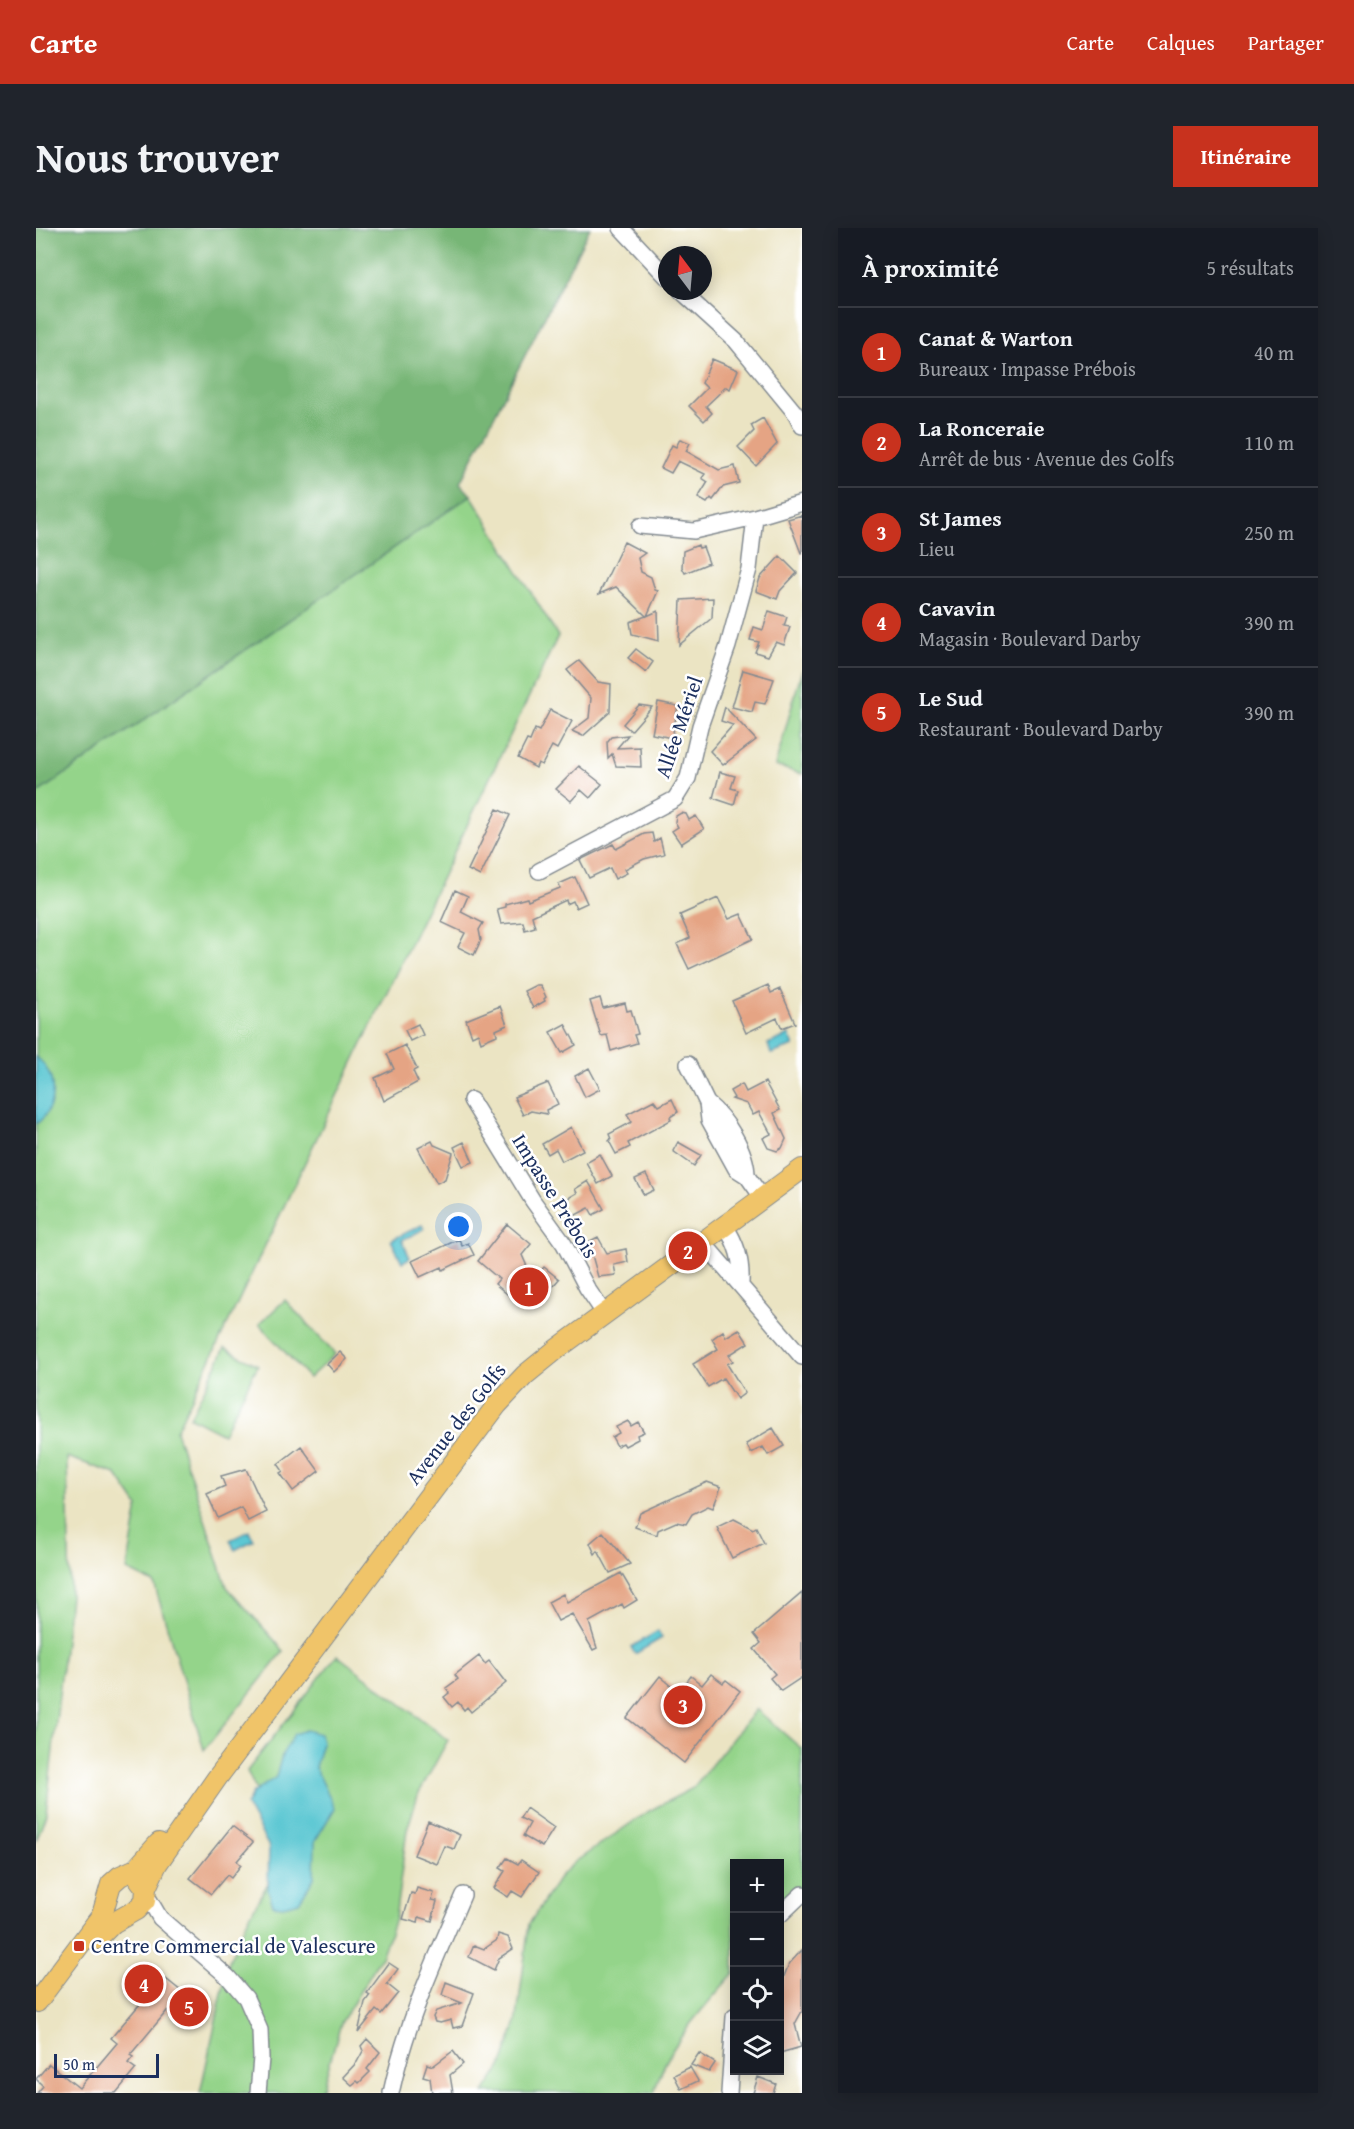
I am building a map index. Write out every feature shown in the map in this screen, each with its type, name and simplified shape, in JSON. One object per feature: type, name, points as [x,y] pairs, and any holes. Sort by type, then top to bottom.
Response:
[{"type":"main road","name":"Avenue des Golfs","points":[[36,2002],[113,1923],[139,1901],[157,1864],[217,1778],[498,1405],[525,1375],[604,1313],[802,1169]]},
{"type":"main road","name":"Avenue des Golfs","points":[[126,1874],[147,1859],[179,1818],[217,1778]]},
{"type":"main road","points":[[126,1874],[138,1878],[139,1901],[119,1910],[109,1896],[111,1884],[126,1874]]},
{"type":"main road","name":"Avenue des Golfs","points":[[36,2002],[102,1915],[109,1896]]},
{"type":"street","points":[[621,228],[658,267]]},
{"type":"street","points":[[691,300],[736,342],[796,414],[802,426]]},
{"type":"street","points":[[640,526],[694,531],[756,518],[802,503]]},
{"type":"street","name":"Allée Mériel","points":[[539,871],[675,799],[688,778],[700,726],[728,646],[748,569],[756,518]]},
{"type":"street","points":[[688,1064],[707,1103],[719,1112],[747,1162],[747,1176],[762,1197]]},
{"type":"street","name":"Impasse Prébois","points":[[471,1100],[533,1201],[564,1244],[587,1288],[604,1313]]},
{"type":"street","points":[[724,1224],[736,1241],[742,1264],[741,1283]]},
{"type":"street","points":[[702,1241],[741,1283],[802,1357]]},
{"type":"street","points":[[783,1913],[802,1894]]},
{"type":"street","points":[[391,2093],[397,2062],[421,1990],[463,1895]]},
{"type":"street","points":[[139,1901],[228,1977],[246,1998],[260,2030],[261,2058],[258,2093]]},
{"type":"street","points":[[729,2093],[735,2021]]},
{"type":"green space","points":[[36,228],[590,228],[460,483],[471,495],[36,794]]},
{"type":"green space","points":[[471,495],[558,636],[176,1431],[227,1587],[284,1651],[204,1750],[154,1583],[127,1570],[138,1506],[116,1474],[67,1457],[70,1596],[46,1813],[36,1842],[36,794]]},
{"type":"green space","points":[[802,670],[802,774],[775,766]]},
{"type":"green space","points":[[285,1300],[335,1354],[309,1378],[259,1324]]},
{"type":"green space","points":[[225,1348],[258,1365],[223,1434],[190,1417]]},
{"type":"green space","points":[[337,1655],[448,1740],[418,1795],[407,1830],[395,1919],[381,1957],[341,2023],[323,2086],[318,2093],[200,2093],[229,1961],[245,1924],[277,1867],[276,1832],[247,1771]]},
{"type":"green space","points":[[756,1709],[802,1749],[802,1885],[784,1901],[784,1859],[730,1859],[730,1978],[698,2014],[676,2044],[667,2059],[654,2093],[484,2093],[501,2067],[516,2025],[529,1924],[561,1875],[575,1862],[647,1812],[693,1788]]},
{"type":"water","points":[[789,1035],[794,1046],[771,1054],[768,1044]]},
{"type":"water","points":[[36,1057],[48,1072],[52,1091],[48,1109],[36,1124]]},
{"type":"water","points":[[422,1225],[424,1229],[402,1240],[410,1258],[402,1262],[391,1240]]},
{"type":"water","points":[[249,1531],[254,1540],[235,1550],[230,1540]]},
{"type":"water","points":[[658,1631],[662,1638],[635,1654],[631,1647]]},
{"type":"water","points":[[306,1730],[320,1734],[322,1743],[315,1767],[335,1808],[315,1841],[314,1878],[299,1902],[283,1906],[273,1905],[268,1890],[269,1847],[246,1805],[253,1793],[276,1777],[282,1755],[294,1734]]},
{"type":"building","points":[[712,359],[738,370],[730,389],[726,387],[706,406],[712,413],[704,421],[689,406],[707,388],[702,383]]},
{"type":"building","points":[[763,418],[777,444],[756,466],[738,447],[754,431],[751,425]]},
{"type":"building","points":[[680,439],[690,443],[686,451],[719,470],[735,466],[739,483],[723,487],[713,500],[711,498],[707,503],[698,498],[708,482],[702,478],[705,474],[678,461],[671,473],[661,468],[672,445],[676,447]]},
{"type":"building","points":[[802,515],[802,553],[801,553],[788,519]]},
{"type":"building","points":[[624,542],[645,553],[638,558],[641,572],[651,577],[655,590],[658,591],[647,616],[658,611],[659,641],[632,634],[630,622],[646,616],[616,587],[599,594]]},
{"type":"building","points":[[698,545],[699,548],[703,547],[709,563],[685,573],[682,567],[683,551]]},
{"type":"building","points":[[780,556],[797,573],[780,591],[777,599],[756,591],[760,578]]},
{"type":"building","points":[[713,598],[712,618],[679,645],[681,600]]},
{"type":"building","points":[[769,611],[787,617],[784,626],[790,627],[784,645],[776,642],[768,656],[755,652],[759,642],[750,640],[754,627],[763,630]]},
{"type":"building","points":[[636,649],[653,662],[646,672],[628,658]]},
{"type":"building","points":[[579,661],[598,682],[611,684],[610,712],[583,736],[572,731],[589,718],[591,698],[567,670]]},
{"type":"building","points":[[743,670],[774,679],[765,704],[755,702],[752,712],[732,707]]},
{"type":"building","points":[[658,702],[678,706],[672,738],[652,734]]},
{"type":"building","points":[[639,705],[652,707],[631,731],[623,724]]},
{"type":"building","points":[[725,707],[756,740],[723,765],[710,751],[733,725],[721,721]]},
{"type":"building","points":[[550,710],[572,721],[557,749],[552,746],[542,765],[538,763],[536,768],[518,758],[535,729],[539,731]]},
{"type":"building","points":[[628,735],[617,748],[640,747],[641,767],[616,766],[612,754],[608,758],[607,742],[611,737]]},
{"type":"building","points":[[579,766],[602,784],[590,798],[581,790],[571,801],[556,789]]},
{"type":"building","points":[[720,772],[735,776],[731,788],[738,790],[734,805],[713,798]]},
{"type":"building","points":[[497,809],[510,815],[480,876],[468,870]]},
{"type":"building","points":[[681,813],[686,814],[689,820],[696,816],[704,829],[681,844],[672,831],[678,827],[675,822],[676,816]]},
{"type":"building","points":[[652,833],[654,842],[660,838],[664,854],[644,859],[625,869],[627,873],[615,879],[610,868],[589,878],[580,860],[613,844],[616,849],[644,834]]},
{"type":"building","points":[[575,877],[587,903],[576,908],[573,901],[567,904],[566,900],[532,916],[535,927],[525,930],[523,922],[501,924],[497,909],[505,907],[505,904],[527,898],[528,901],[560,888],[559,884]]},
{"type":"building","points":[[455,890],[468,896],[461,912],[483,923],[479,930],[481,940],[474,955],[458,947],[465,933],[441,922]]},
{"type":"building","points":[[718,898],[729,919],[741,914],[753,939],[689,969],[677,944],[690,938],[680,915]]},
{"type":"building","points":[[540,985],[546,997],[545,1001],[533,1008],[524,991]]},
{"type":"building","points":[[768,985],[771,993],[780,989],[795,1023],[782,1028],[777,1018],[746,1033],[732,1001]]},
{"type":"building","points":[[600,998],[603,1008],[625,1003],[627,1011],[631,1010],[638,1034],[634,1035],[637,1043],[611,1051],[607,1035],[601,1036],[590,1001]]},
{"type":"building","points":[[500,1006],[507,1025],[496,1030],[497,1035],[481,1042],[478,1033],[472,1036],[466,1020]]},
{"type":"building","points":[[418,1024],[423,1035],[410,1041],[405,1030]]},
{"type":"building","points":[[565,1024],[576,1045],[562,1053],[550,1032]]},
{"type":"building","points":[[405,1045],[417,1069],[413,1071],[418,1082],[384,1101],[375,1078],[394,1069],[387,1054]]},
{"type":"building","points":[[589,1068],[600,1089],[585,1097],[575,1076]]},
{"type":"building","points":[[765,1082],[780,1110],[774,1113],[786,1139],[782,1148],[777,1151],[768,1148],[763,1138],[771,1134],[759,1112],[753,1115],[747,1104],[732,1099],[734,1098],[730,1091],[742,1084],[746,1092]]},
{"type":"building","points":[[548,1083],[558,1104],[546,1110],[547,1114],[531,1111],[523,1115],[514,1097]]},
{"type":"building","points":[[672,1099],[678,1112],[670,1117],[671,1120],[628,1143],[630,1147],[616,1154],[609,1141],[611,1139],[609,1134],[632,1122],[627,1114],[654,1100],[659,1106]]},
{"type":"building","points":[[571,1127],[583,1150],[562,1161],[556,1149],[548,1154],[542,1144]]},
{"type":"building","points":[[432,1141],[434,1145],[453,1153],[445,1179],[437,1183],[418,1148]]},
{"type":"building","points":[[464,1142],[473,1162],[463,1166],[454,1147]]},
{"type":"building","points":[[678,1142],[701,1155],[694,1166],[673,1151]]},
{"type":"building","points":[[600,1154],[612,1176],[598,1184],[586,1162]]},
{"type":"building","points":[[646,1174],[654,1190],[644,1195],[635,1179]]},
{"type":"building","points":[[588,1181],[604,1209],[593,1215],[589,1208],[574,1216],[565,1200],[577,1193],[575,1189]]},
{"type":"building","points":[[507,1224],[531,1244],[522,1255],[533,1280],[544,1267],[559,1279],[543,1298],[539,1295],[530,1305],[515,1294],[512,1298],[495,1284],[499,1279],[478,1261]]},
{"type":"building","points":[[598,1237],[607,1253],[626,1249],[628,1262],[614,1265],[616,1275],[598,1277],[586,1243]]},
{"type":"building","points":[[459,1239],[462,1246],[468,1243],[474,1255],[443,1270],[442,1267],[420,1277],[412,1261]]},
{"type":"building","points":[[739,1329],[748,1343],[729,1355],[733,1361],[727,1364],[745,1393],[737,1399],[723,1378],[708,1387],[693,1364],[718,1349],[712,1339],[723,1331],[726,1337]]},
{"type":"building","points":[[340,1352],[347,1359],[334,1372],[327,1364]]},
{"type":"building","points":[[628,1421],[631,1426],[638,1422],[644,1432],[637,1435],[638,1439],[625,1446],[623,1443],[617,1446],[612,1437],[619,1433],[616,1427]]},
{"type":"building","points":[[773,1428],[784,1446],[768,1455],[763,1447],[751,1453],[746,1444]]},
{"type":"building","points":[[301,1446],[319,1471],[293,1491],[280,1473],[283,1471],[278,1464]]},
{"type":"building","points":[[246,1469],[266,1512],[248,1521],[241,1507],[218,1518],[207,1494],[225,1486],[221,1476]]},
{"type":"building","points":[[707,1482],[721,1487],[713,1508],[708,1506],[692,1514],[686,1524],[676,1522],[658,1530],[657,1535],[635,1527],[640,1513]]},
{"type":"building","points":[[734,1519],[753,1529],[756,1527],[764,1543],[732,1558],[717,1527]]},
{"type":"building","points":[[603,1532],[630,1564],[610,1573],[598,1551],[595,1554],[590,1543]]},
{"type":"building","points":[[621,1573],[637,1600],[624,1608],[622,1604],[589,1622],[597,1648],[593,1650],[572,1614],[558,1621],[548,1602],[563,1594],[567,1602]]},
{"type":"building","points":[[802,1593],[802,1677],[781,1691],[770,1678],[775,1674],[754,1649],[761,1643],[754,1634]]},
{"type":"building","points":[[479,1656],[485,1664],[489,1661],[506,1683],[471,1712],[467,1707],[464,1710],[458,1702],[452,1707],[444,1697],[449,1693],[446,1688],[458,1679],[455,1675]]},
{"type":"building","points":[[711,1674],[723,1683],[726,1680],[740,1691],[684,1763],[627,1718],[660,1676],[679,1692],[691,1676],[702,1685]]},
{"type":"building","points":[[526,1808],[554,1828],[542,1847],[523,1836],[530,1823],[520,1818]]},
{"type":"building","points":[[428,1821],[460,1835],[454,1849],[445,1846],[437,1864],[414,1855]]},
{"type":"building","points":[[232,1826],[253,1842],[237,1861],[241,1865],[231,1878],[227,1875],[211,1894],[190,1878]]},
{"type":"building","points":[[507,1858],[518,1864],[521,1860],[539,1872],[522,1897],[512,1891],[508,1897],[494,1888],[505,1871],[500,1868]]},
{"type":"building","points":[[417,1888],[434,1893],[432,1900],[437,1901],[432,1921],[419,1917],[418,1923],[403,1919],[411,1893],[415,1894]]},
{"type":"building","points":[[498,1934],[508,1937],[513,1949],[499,1958],[494,1970],[469,1957],[474,1945],[484,1949],[497,1940]]},
{"type":"building","points":[[802,1950],[802,2011],[795,2024],[801,2047],[784,2052],[784,1976],[789,1964]]},
{"type":"building","points":[[389,1963],[398,1969],[387,1984],[398,1993],[381,2014],[376,2010],[358,2033],[365,2002],[370,1995],[367,1993]]},
{"type":"building","points":[[143,1979],[157,1990],[166,1979],[197,2004],[193,2014],[177,2015],[167,2011],[130,2055],[133,2057],[128,2063],[136,2069],[116,2093],[37,2093],[43,2086],[36,2079],[49,2064],[79,2088],[117,2043],[111,2038],[145,1998],[134,1989]]},
{"type":"building","points":[[446,1982],[474,1993],[462,2026],[453,2028],[451,2020],[440,2023],[435,2022],[433,2017],[436,2011],[462,2003],[442,1995]]},
{"type":"building","points":[[367,2039],[380,2052],[367,2069],[370,2072],[359,2083],[357,2081],[352,2085],[343,2077],[357,2062],[363,2051],[361,2046]]},
{"type":"building","points":[[453,2051],[463,2064],[450,2075],[453,2093],[432,2093],[430,2078],[423,2076],[427,2064],[433,2066]]},
{"type":"building","points":[[699,2053],[715,2063],[709,2072],[691,2065]]},
{"type":"building","points":[[690,2067],[698,2081],[681,2089],[674,2075]]},
{"type":"building","points":[[758,2077],[776,2084],[773,2093],[753,2093]]},
{"type":"place","name":"La Ronceraie","points":[[688,1251]]},
{"type":"place","name":"Canat & Warton","points":[[529,1287]]},
{"type":"place","name":"St James","points":[[683,1705]]},
{"type":"place","name":"Centre Commercial de Valescure","points":[[79,1946]]},
{"type":"place","name":"Cavavin","points":[[144,1984]]},
{"type":"place","name":"Le Sud","points":[[189,2007]]}]
